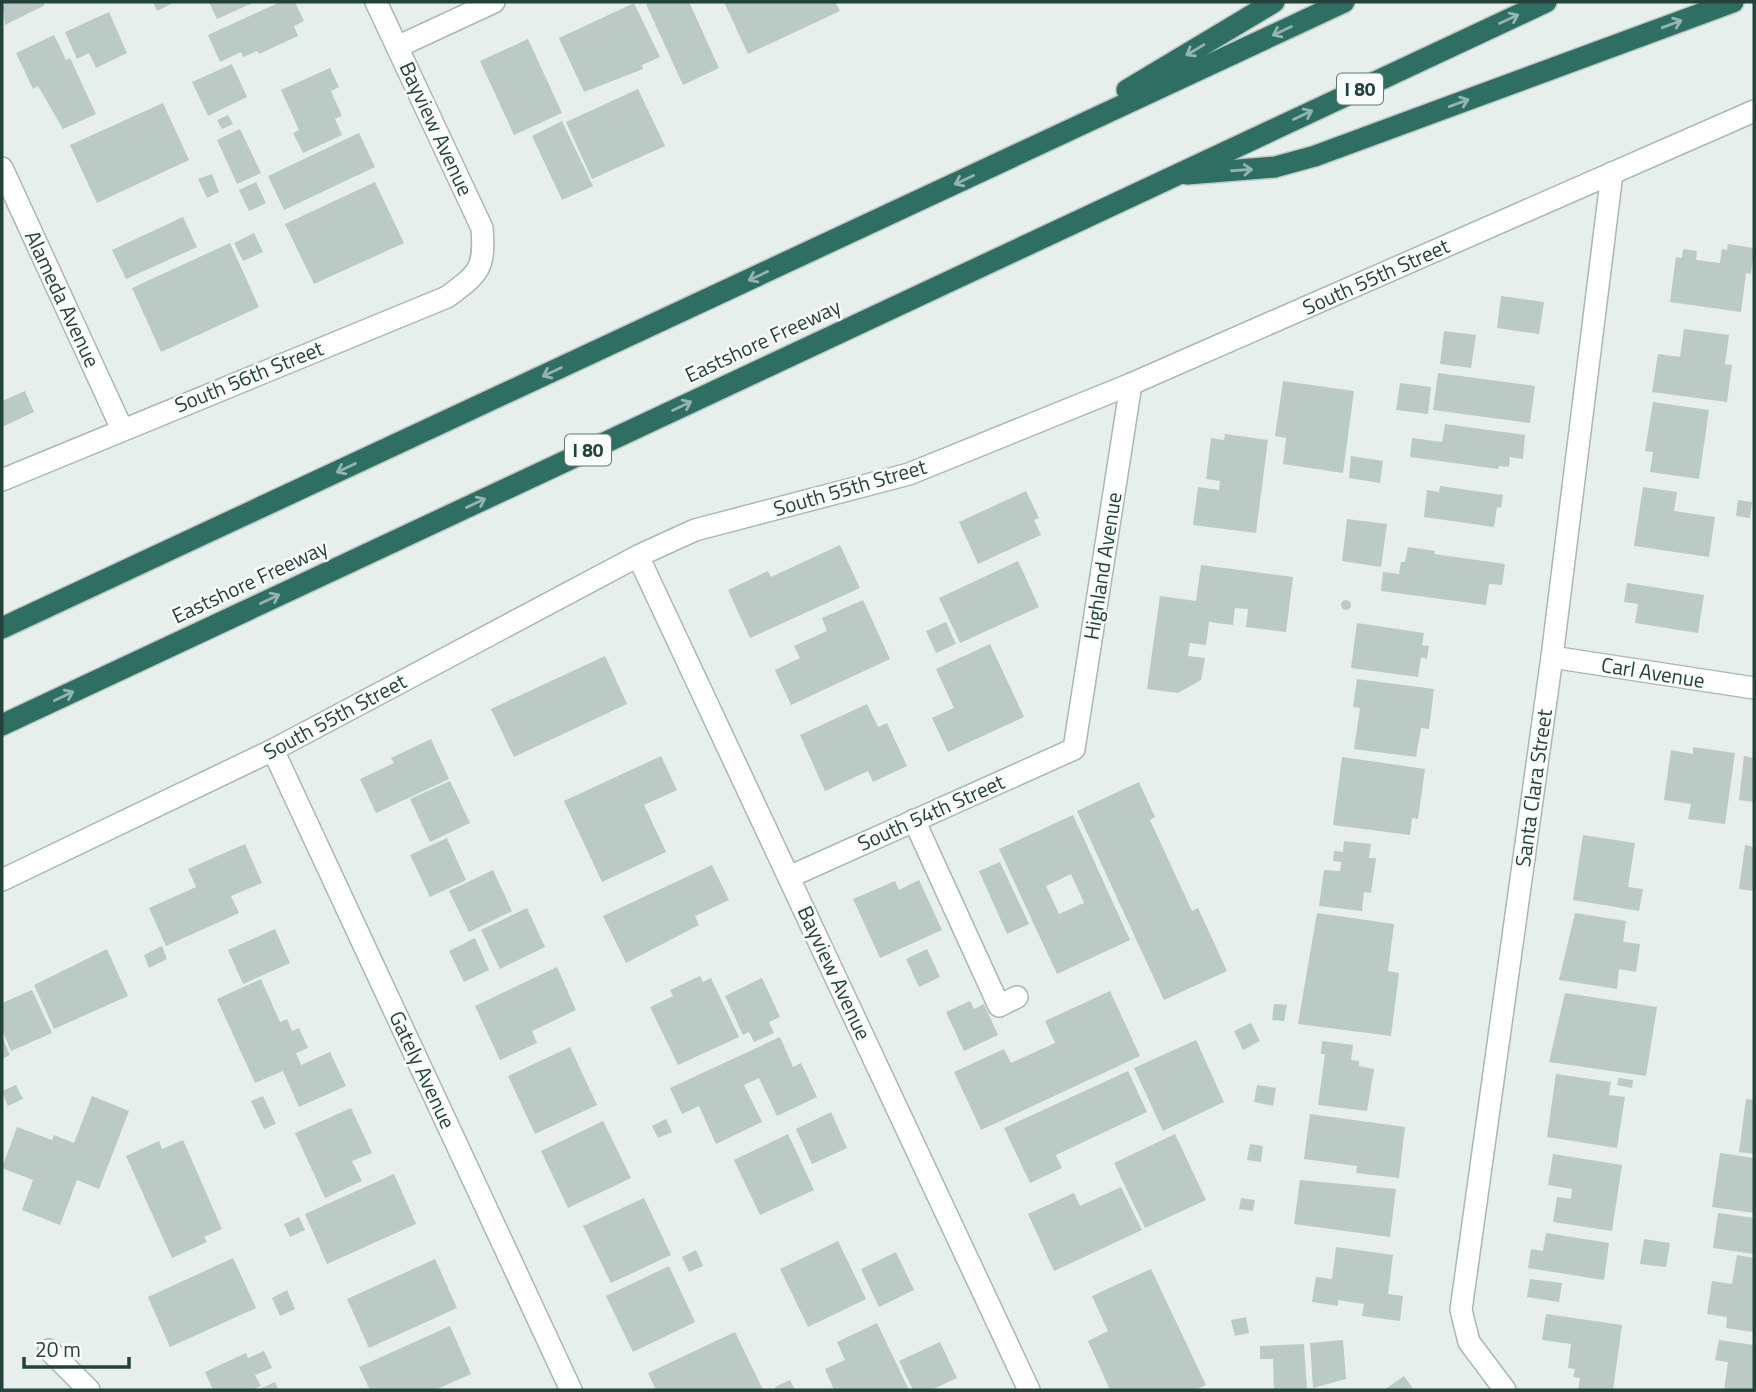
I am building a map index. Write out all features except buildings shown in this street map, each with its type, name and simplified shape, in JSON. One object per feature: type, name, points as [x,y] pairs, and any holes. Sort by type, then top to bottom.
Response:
[{"type":"highway","points":[[1026,151],[1274,2]]},
{"type":"highway","points":[[2,628],[1344,2]]},
{"type":"highway","name":"Eastshore Freeway","points":[[2,725],[1546,2]]},
{"type":"highway","points":[[1174,175],[1275,167],[1315,156],[1733,2]]},
{"type":"street","name":"Bayview Avenue","points":[[376,2],[482,228],[484,258]]},
{"type":"street","points":[[397,47],[494,2]]},
{"type":"street","name":"South 55th Street","points":[[2,880],[273,750],[638,556],[695,530],[909,474],[1131,384],[1754,111]]},
{"type":"street","name":"Alameda Avenue","points":[[2,168],[122,429]]},
{"type":"street","name":"Santa Clara Street","points":[[1506,1390],[1469,1342],[1461,1310],[1552,657],[1612,173]]},
{"type":"street","name":"South 56th Street","points":[[2,480],[447,297],[469,281],[484,258]]},
{"type":"street","name":"Highland Avenue","points":[[1073,749],[1131,384]]},
{"type":"street","name":"Bayview Avenue","points":[[638,556],[1029,1390]]},
{"type":"street","name":"Carl Avenue","points":[[1552,657],[1754,688]]},
{"type":"street","name":"South 54th Street","points":[[789,877],[1073,749]]},
{"type":"street","name":"Gately Avenue","points":[[273,750],[571,1390]]},
{"type":"street","points":[[914,820],[999,1006],[1017,997]]},
{"type":"street","points":[[49,1350],[89,1390]]}]
